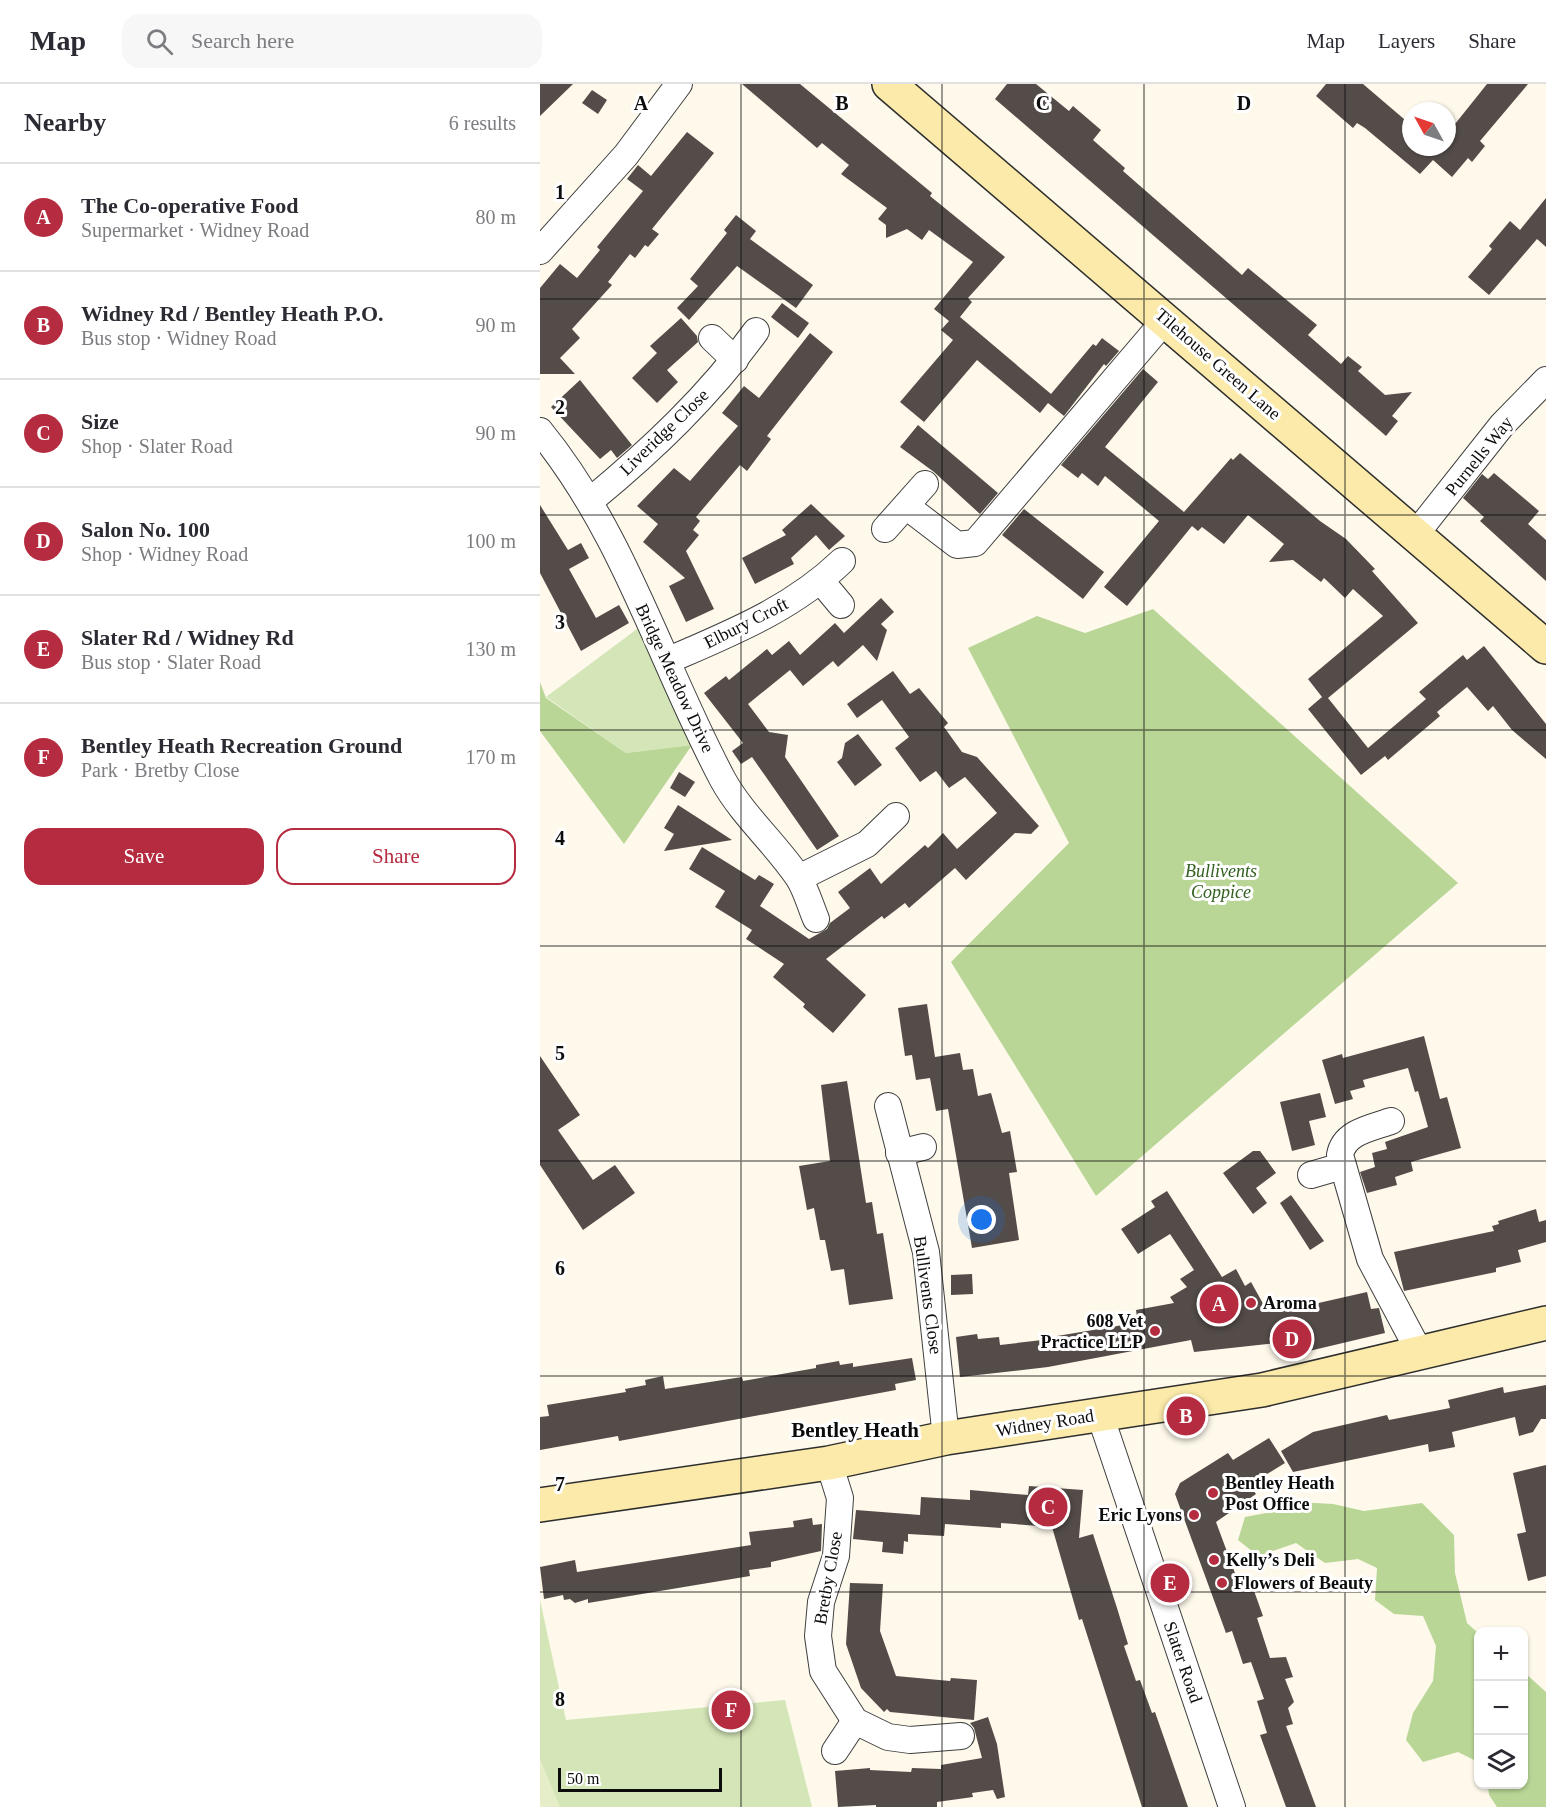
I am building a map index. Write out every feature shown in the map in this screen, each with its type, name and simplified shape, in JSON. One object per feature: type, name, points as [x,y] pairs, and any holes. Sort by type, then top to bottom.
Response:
[{"type":"street","points":[[540,251],[626,155],[679,84]]},
{"type":"street","name":"Tilehouse Green Lane","points":[[889,84],[1546,647]]},
{"type":"street","points":[[906,506],[957,544],[975,543],[1166,319]]},
{"type":"street","name":"Liveridge Close","points":[[590,501],[646,455],[735,360],[756,331]]},
{"type":"street","points":[[712,338],[735,360]]},
{"type":"street","name":"Purnells Way","points":[[1415,536],[1502,424],[1546,380]]},
{"type":"street","name":"Bridge Meadow Drive","points":[[540,431],[570,468],[590,501],[669,660],[704,745],[733,798],[799,878],[816,919]]},
{"type":"street","points":[[885,529],[925,484]]},
{"type":"street","name":"Elbury Croft","points":[[669,660],[764,618],[821,581],[842,561]]},
{"type":"street","points":[[821,581],[841,605]]},
{"type":"street","points":[[799,878],[867,844],[896,816]]},
{"type":"street","name":"Bullivents Close","points":[[888,1106],[926,1252],[946,1438]]},
{"type":"street","points":[[1390,1120],[1350,1136],[1341,1145],[1342,1166],[1370,1259],[1421,1354]]},
{"type":"street","points":[[899,1153],[923,1147]]},
{"type":"street","points":[[1311,1175],[1342,1166]]},
{"type":"street","name":"Widney Road","points":[[540,1505],[829,1462],[946,1438],[1262,1390],[1546,1323]]},
{"type":"street","name":"Slater Road","points":[[1100,1415],[1232,1807]]},
{"type":"street","name":"Bretby Close","points":[[829,1462],[840,1498],[836,1556],[821,1602],[818,1636],[823,1671],[855,1721]]},
{"type":"street","points":[[835,1751],[855,1721],[888,1737],[910,1740],[961,1736]]},
{"type":"green space","name":"Bullivents Coppice","points":[[1153,609],[1458,883],[1096,1196],[951,962],[1069,843],[968,648],[1037,616],[1085,633]]},
{"type":"green space","points":[[641,626],[692,745],[626,753],[546,697]]},
{"type":"green space","points":[[540,682],[546,698],[626,753],[692,745],[624,844],[540,731]]},
{"type":"green space","points":[[1298,1502],[1333,1504],[1364,1511],[1422,1503],[1454,1535],[1455,1573],[1467,1623],[1474,1629],[1474,1760],[1458,1752],[1423,1762],[1406,1740],[1413,1713],[1433,1681],[1436,1646],[1423,1616],[1394,1614],[1375,1600],[1377,1568],[1358,1559],[1325,1563],[1296,1543],[1258,1556],[1238,1540],[1245,1517],[1277,1511]]},
{"type":"green space","points":[[540,1600],[566,1720],[785,1700],[812,1807],[540,1807]]},
{"type":"green space","points":[[1528,1676],[1546,1692],[1546,1807],[1497,1807],[1489,1795],[1488,1789],[1528,1789]]},
{"type":"green space","points":[[540,1759],[560,1807],[540,1807]]},
{"type":"building","points":[[540,84],[573,84],[540,116]]},
{"type":"building","points":[[742,84],[800,84],[932,193],[930,196],[1005,257],[968,298],[972,302],[960,317],[1051,394],[1093,344],[1096,346],[1102,338],[1119,351],[1106,366],[1104,364],[1064,416],[1048,403],[1040,413],[977,360],[924,422],[900,402],[953,340],[941,330],[949,321],[934,309],[973,262],[929,230],[922,240],[907,229],[886,238],[886,225],[878,219],[887,208],[841,174],[849,165],[822,143],[817,148]]},
{"type":"building","points":[[1007,84],[1036,84],[1069,111],[1073,106],[1101,130],[1093,140],[1125,168],[1123,171],[1242,275],[1248,268],[1317,325],[1308,335],[1341,364],[1348,356],[1362,367],[1358,371],[1385,395],[1412,392],[1392,416],[1398,421],[1386,436],[995,99]]},
{"type":"building","points":[[1326,84],[1363,84],[1402,117],[1402,156],[1456,156],[1456,123],[1487,84],[1528,84],[1480,141],[1485,146],[1472,162],[1468,158],[1452,177],[1433,160],[1420,174],[1365,128],[1357,123],[1353,128],[1316,96]]},
{"type":"building","points":[[592,90],[607,100],[598,114],[582,103]]},
{"type":"building","points":[[687,132],[714,153],[652,229],[659,234],[648,247],[645,245],[635,258],[630,254],[608,282],[612,285],[572,329],[580,338],[560,358],[575,374],[540,374],[540,288],[560,264],[577,278],[600,250],[597,247],[643,191],[627,179],[638,165],[651,176]]},
{"type":"building","points":[[1546,198],[1546,247],[1537,239],[1489,295],[1468,277],[1492,249],[1489,246],[1510,221],[1520,230]]},
{"type":"building","points":[[736,215],[756,231],[750,239],[813,285],[796,308],[737,266],[689,320],[677,308],[698,286],[690,279],[727,233],[724,230]]},
{"type":"building","points":[[782,303],[809,323],[798,338],[771,317]]},
{"type":"building","points":[[681,318],[697,336],[698,342],[667,370],[678,382],[657,403],[632,378],[657,353],[650,346]]},
{"type":"building","points":[[810,333],[833,352],[767,436],[771,439],[747,471],[740,465],[696,517],[700,521],[693,530],[699,535],[686,551],[714,609],[686,622],[669,586],[685,578],[643,542],[658,524],[637,506],[674,468],[690,481],[738,426],[722,413],[744,386],[759,398]]},
{"type":"building","points":[[1143,369],[1158,382],[1105,447],[1184,512],[1231,458],[1233,460],[1240,453],[1320,521],[1346,539],[1375,569],[1372,571],[1418,623],[1328,698],[1368,748],[1426,699],[1419,692],[1463,655],[1467,660],[1484,646],[1546,724],[1546,759],[1512,730],[1493,706],[1488,711],[1467,687],[1437,712],[1440,716],[1388,760],[1385,756],[1361,775],[1308,709],[1322,697],[1308,679],[1383,616],[1353,589],[1345,598],[1324,578],[1321,582],[1293,560],[1269,562],[1284,544],[1248,515],[1224,544],[1202,527],[1198,531],[1192,526],[1127,606],[1104,587],[1159,521],[1105,476],[1098,486],[1082,473],[1078,478],[1061,465]]},
{"type":"building","points":[[580,380],[632,445],[617,458],[611,450],[600,459],[551,407]]},
{"type":"building","points":[[918,425],[998,493],[980,514],[934,472],[900,447]]},
{"type":"building","points":[[1494,473],[1539,511],[1528,524],[1546,540],[1546,581],[1480,521],[1484,517],[1463,498],[1482,474],[1488,479]]},
{"type":"building","points":[[811,504],[845,536],[829,550],[816,535],[791,558],[794,564],[755,584],[742,558],[786,535],[782,530]]},
{"type":"building","points":[[540,505],[568,550],[581,543],[589,558],[569,569],[596,618],[619,605],[629,623],[581,651],[540,573]]},
{"type":"building","points":[[1024,509],[1104,572],[1083,599],[1002,535]]},
{"type":"building","points":[[881,598],[894,612],[881,624],[887,630],[877,661],[863,645],[838,667],[833,661],[803,686],[790,670],[748,704],[769,732],[788,735],[785,757],[839,836],[817,850],[752,757],[741,764],[732,751],[743,743],[704,693],[726,676],[729,680],[767,649],[772,655],[789,641],[800,655],[835,623],[844,633]]},
{"type":"building","points":[[893,671],[910,694],[919,688],[948,723],[944,727],[962,752],[977,757],[1039,826],[1031,834],[1015,833],[966,880],[955,868],[909,908],[905,903],[884,919],[882,916],[826,959],[866,995],[833,1033],[803,1007],[805,1004],[773,977],[784,964],[746,939],[752,930],[715,907],[725,891],[689,869],[702,847],[755,880],[759,875],[774,884],[760,906],[809,939],[827,929],[830,923],[850,908],[838,892],[870,868],[881,884],[925,845],[928,848],[943,833],[957,849],[997,813],[965,777],[949,788],[936,771],[920,782],[895,748],[909,737],[882,700],[857,718],[847,704]]},
{"type":"building","points":[[858,734],[882,765],[855,786],[837,762],[842,758],[845,743]]},
{"type":"building","points":[[679,772],[695,782],[685,797],[670,788]]},
{"type":"building","points":[[678,805],[732,840],[664,851],[674,834],[664,828]]},
{"type":"building","points":[[927,1004],[935,1057],[960,1053],[963,1070],[973,1069],[978,1096],[991,1093],[1002,1133],[1010,1131],[1017,1172],[1009,1173],[1019,1240],[972,1248],[948,1109],[936,1111],[930,1078],[916,1080],[912,1055],[905,1056],[898,1008]]},
{"type":"building","points":[[1424,1036],[1440,1099],[1447,1097],[1461,1148],[1411,1162],[1413,1171],[1395,1177],[1397,1185],[1367,1193],[1360,1172],[1375,1167],[1372,1153],[1387,1149],[1385,1142],[1428,1127],[1418,1091],[1415,1092],[1408,1068],[1363,1080],[1365,1087],[1350,1091],[1353,1099],[1335,1104],[1322,1060],[1342,1054],[1343,1058]]},
{"type":"building","points":[[540,1056],[580,1115],[558,1130],[593,1180],[615,1165],[635,1193],[583,1230],[540,1165]]},
{"type":"building","points":[[847,1081],[866,1203],[872,1202],[877,1234],[883,1233],[893,1299],[849,1305],[844,1269],[831,1271],[825,1240],[820,1240],[814,1208],[807,1210],[799,1166],[830,1161],[821,1085]]},
{"type":"building","points":[[1320,1093],[1326,1117],[1309,1121],[1315,1145],[1292,1151],[1280,1102]]},
{"type":"building","points":[[1253,1151],[1260,1151],[1276,1173],[1256,1188],[1267,1203],[1253,1214],[1223,1173]]},
{"type":"building","points":[[1167,1191],[1222,1277],[1236,1269],[1245,1286],[1251,1282],[1266,1309],[1291,1303],[1292,1309],[1367,1292],[1371,1309],[1379,1308],[1385,1333],[1288,1356],[1285,1342],[1194,1352],[1191,1340],[1048,1367],[960,1377],[956,1337],[977,1334],[978,1339],[999,1337],[1000,1345],[1051,1339],[1051,1337],[1123,1325],[1122,1319],[1137,1317],[1136,1310],[1174,1303],[1170,1297],[1187,1287],[1180,1279],[1194,1270],[1170,1234],[1138,1254],[1121,1229],[1155,1207],[1151,1201]]},
{"type":"building","points":[[1291,1195],[1324,1241],[1310,1250],[1280,1203]]},
{"type":"building","points":[[1536,1209],[1539,1222],[1546,1220],[1546,1242],[1518,1250],[1521,1262],[1496,1268],[1496,1272],[1404,1291],[1394,1252],[1494,1231],[1492,1226],[1499,1224],[1498,1221]]},
{"type":"building","points":[[972,1274],[973,1294],[951,1295],[951,1275]]},
{"type":"building","points":[[912,1358],[916,1380],[895,1384],[896,1390],[619,1441],[618,1436],[540,1450],[540,1417],[549,1416],[547,1405],[626,1392],[625,1389],[646,1385],[645,1380],[663,1376],[665,1389],[742,1377],[743,1381],[816,1368],[816,1365],[839,1361],[840,1365],[853,1363],[853,1367]]},
{"type":"building","points":[[1546,1385],[1546,1419],[1541,1419],[1533,1432],[1519,1436],[1515,1417],[1452,1432],[1455,1447],[1429,1452],[1428,1444],[1293,1472],[1281,1451],[1313,1432],[1387,1415],[1389,1420],[1450,1408],[1448,1400],[1503,1387],[1504,1393]]},
{"type":"building","points":[[1269,1438],[1285,1463],[1249,1485],[1256,1494],[1216,1522],[1242,1592],[1253,1588],[1263,1616],[1257,1618],[1270,1658],[1286,1657],[1293,1677],[1285,1679],[1294,1702],[1288,1708],[1293,1724],[1286,1726],[1316,1807],[1286,1807],[1260,1735],[1267,1733],[1257,1701],[1264,1699],[1251,1662],[1243,1664],[1232,1631],[1226,1633],[1175,1494],[1180,1483],[1228,1453],[1233,1460]]},
{"type":"building","points":[[1546,1465],[1546,1576],[1528,1581],[1517,1534],[1526,1532],[1513,1473]]},
{"type":"building","points":[[1029,1486],[1083,1490],[1079,1538],[1093,1534],[1128,1644],[1124,1646],[1136,1681],[1140,1680],[1152,1713],[1155,1712],[1188,1807],[1142,1807],[1082,1619],[1079,1620],[1052,1527],[1001,1523],[1001,1528],[945,1524],[944,1536],[908,1534],[908,1542],[904,1541],[903,1554],[882,1552],[883,1542],[853,1539],[856,1510],[920,1515],[921,1497],[970,1500],[970,1490],[1028,1495]]},
{"type":"building","points":[[812,1518],[813,1525],[822,1524],[821,1551],[771,1562],[771,1567],[749,1570],[750,1576],[588,1603],[588,1599],[575,1603],[570,1599],[564,1600],[563,1595],[544,1599],[540,1567],[575,1560],[577,1572],[751,1545],[749,1532],[794,1527],[793,1521]]},
{"type":"building","points":[[850,1583],[883,1584],[880,1631],[896,1676],[950,1681],[951,1678],[977,1680],[974,1720],[890,1712],[887,1709],[884,1712],[861,1688],[846,1644]]},
{"type":"building","points":[[988,1717],[997,1744],[1005,1797],[997,1799],[993,1790],[972,1793],[973,1797],[937,1802],[937,1807],[876,1807],[876,1805],[838,1807],[835,1771],[870,1768],[870,1770],[911,1772],[912,1768],[941,1769],[941,1765],[982,1758],[974,1728],[970,1723]]},
{"type":"place","name":"Aroma","points":[[1251,1303]]},
{"type":"place","name":"The Co-operative Food","points":[[1219,1304]]},
{"type":"place","name":"608 Vet Practice LLP","points":[[1155,1331]]},
{"type":"place","name":"Salon No. 100","points":[[1292,1339]]},
{"type":"place","name":"Widney Rd / Bentley Heath P.O.","points":[[1186,1416]]},
{"type":"place","name":"Bentley Heath Post Office","points":[[1213,1493]]},
{"type":"place","name":"Size","points":[[1048,1507]]},
{"type":"place","name":"Eric Lyons","points":[[1194,1515]]},
{"type":"place","name":"Kelly’s Deli","points":[[1214,1560]]},
{"type":"place","name":"Slater Rd / Widney Rd","points":[[1170,1583]]},
{"type":"place","name":"Flowers of Beauty","points":[[1222,1583]]},
{"type":"place","name":"Bentley Heath Recreation Ground","points":[[731,1710]]},
{"type":"district","name":"Bentley Heath","points":[[855,1430]]}]
